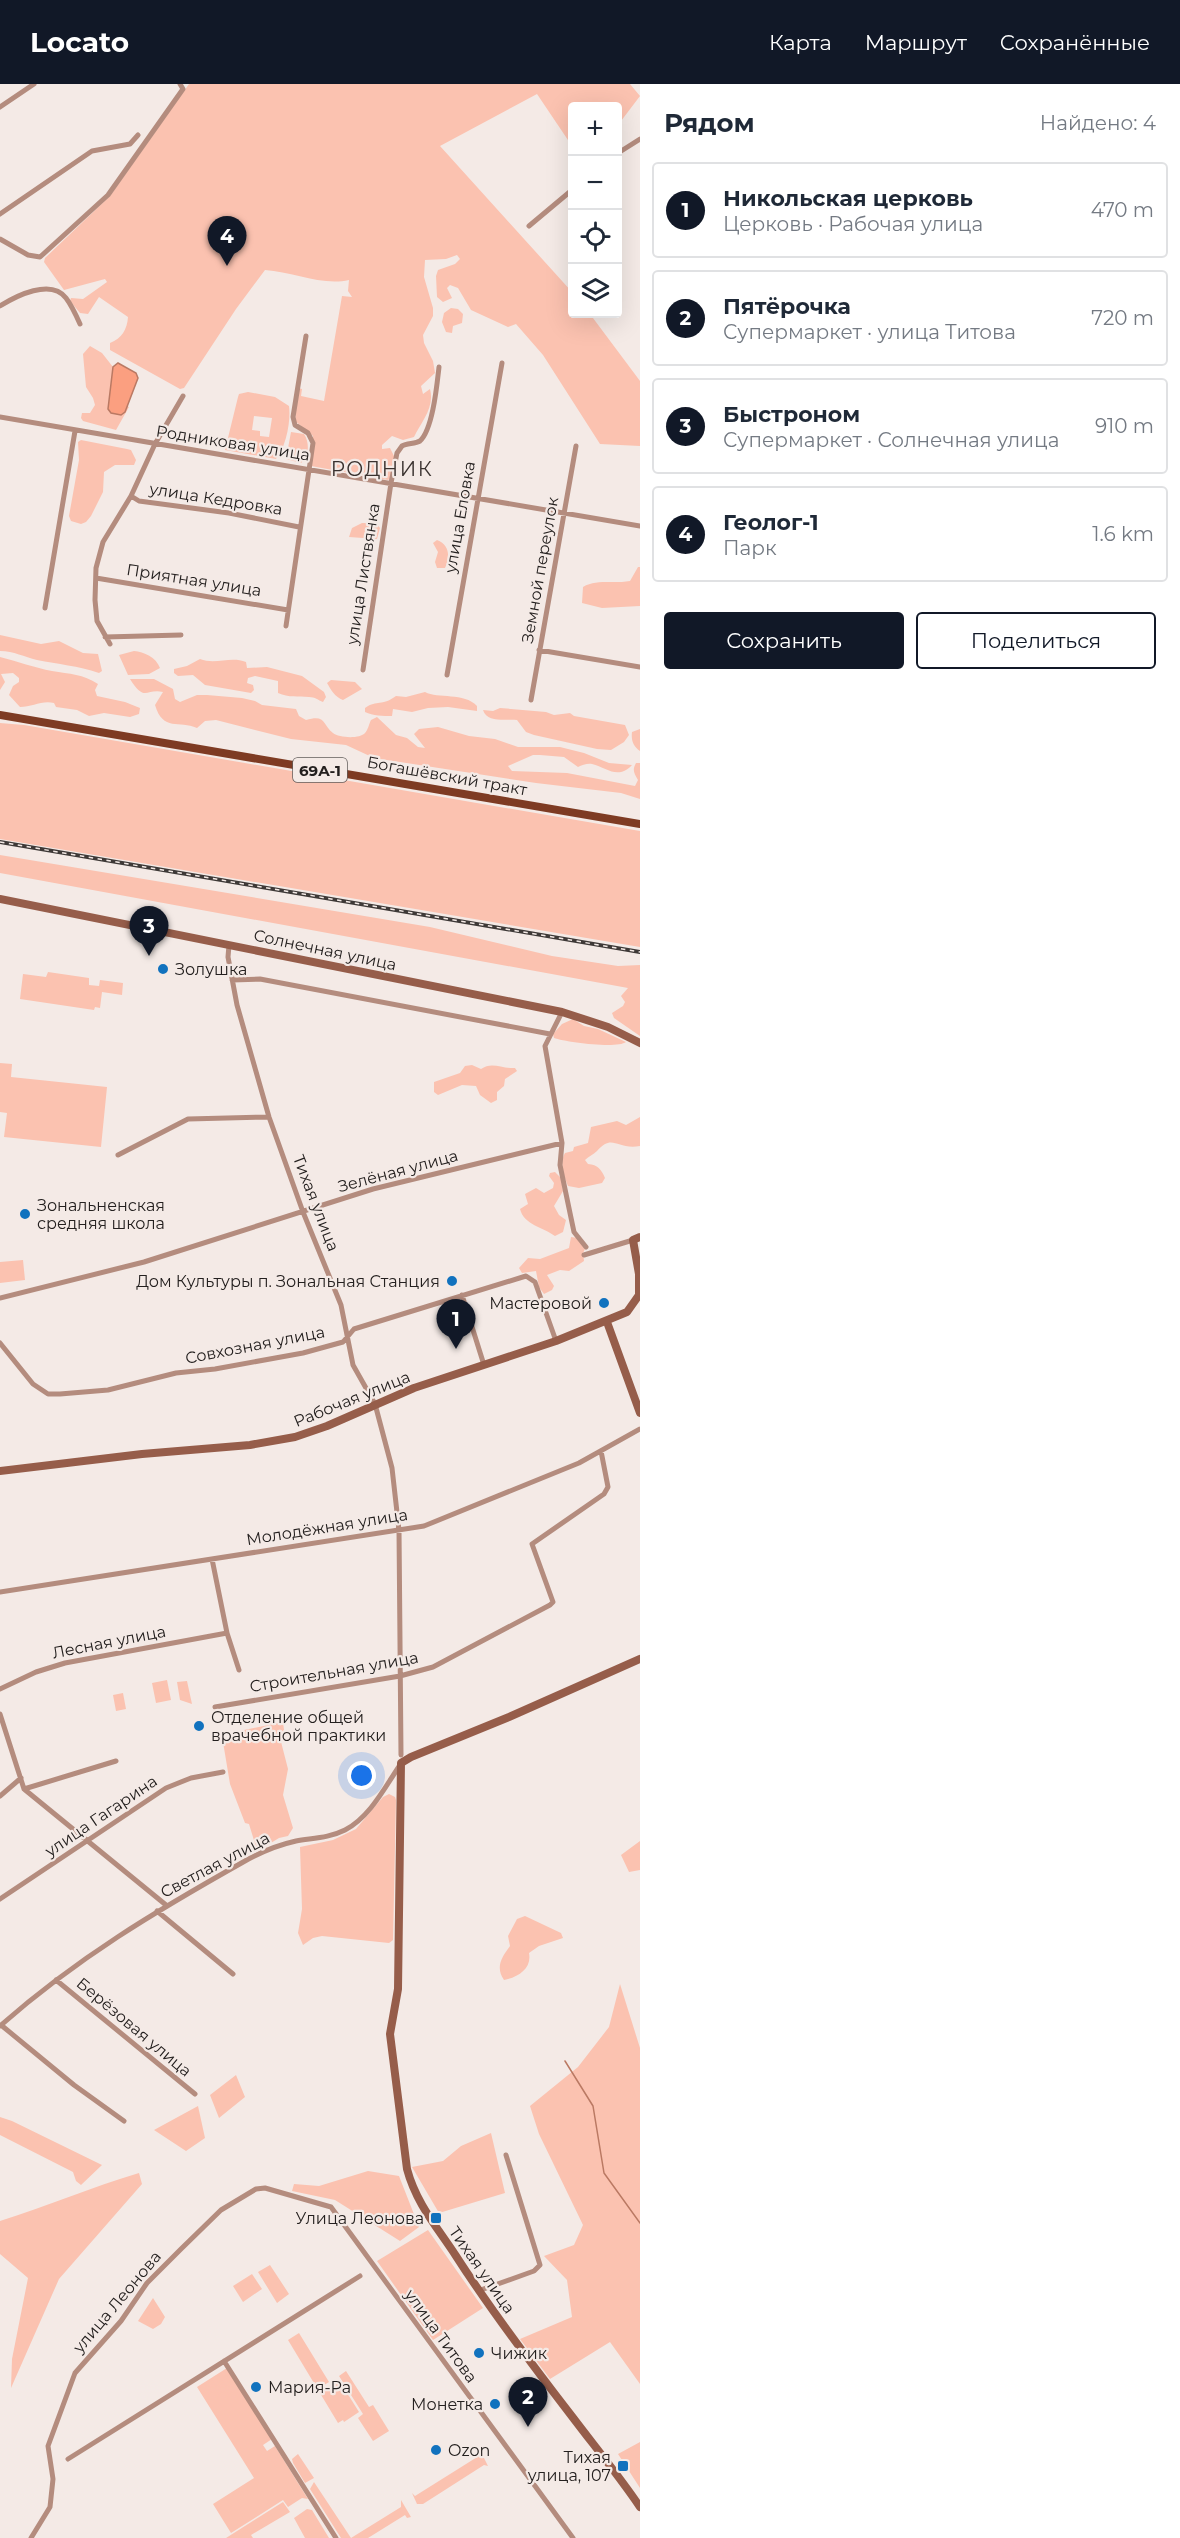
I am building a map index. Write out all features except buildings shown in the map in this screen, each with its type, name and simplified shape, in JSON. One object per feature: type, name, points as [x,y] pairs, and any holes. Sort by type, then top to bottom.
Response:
[{"type":"main road","name":"Богашёвский тракт","points":[[0,715],[640,824]]},
{"type":"street","points":[[0,107],[33,84]]},
{"type":"street","points":[[0,239],[28,255],[40,257],[108,195],[183,89],[180,84]]},
{"type":"street","points":[[0,214],[92,151],[130,144],[138,135]]},
{"type":"street","points":[[622,150],[640,139]]},
{"type":"street","points":[[529,226],[568,194]]},
{"type":"street","points":[[0,306],[26,292],[42,290],[54,292],[65,296],[80,324]]},
{"type":"street","points":[[286,626],[312,439],[308,433],[295,425],[293,417],[306,336]]},
{"type":"street","name":"улица Еловка","points":[[447,675],[502,363]]},
{"type":"street","name":"улица Листвянка","points":[[363,670],[391,483],[399,449],[405,444],[420,440],[429,422],[440,367]]},
{"type":"street","points":[[110,644],[97,621],[94,600],[103,543],[131,496],[155,444],[183,396]]},
{"type":"street","name":"Родниковая улица","points":[[0,417],[640,526]]},
{"type":"street","points":[[45,608],[75,431]]},
{"type":"street","name":"Земной переулок","points":[[531,700],[576,446]]},
{"type":"street","name":"улица Кедровка","points":[[131,496],[139,501],[229,513],[299,526]]},
{"type":"street","name":"Приятная улица","points":[[96,578],[288,610]]},
{"type":"street","points":[[105,637],[181,635]]},
{"type":"street","points":[[539,650],[640,667]]},
{"type":"street","name":"Солнечная улица","points":[[0,899],[562,1012],[608,1027],[640,1043]]},
{"type":"street","name":"Тихая улица","points":[[229,945],[228,957],[232,980],[269,1117],[303,1212],[341,1305],[353,1365],[375,1404],[392,1468],[399,1530],[401,1759],[398,1989],[390,2034],[406,2160],[413,2190],[421,2206],[478,2291],[616,2472],[640,2507]]},
{"type":"street","points":[[232,980],[260,979],[550,1034]]},
{"type":"street","points":[[562,1012],[545,1046],[562,1143],[560,1165],[574,1232],[586,1247]]},
{"type":"street","points":[[118,1155],[188,1119],[269,1117]]},
{"type":"street","name":"Зелёная улица","points":[[0,1298],[144,1262],[373,1189],[562,1143]]},
{"type":"street","points":[[584,1256],[637,1238]]},
{"type":"street","name":"Рабочая улица","points":[[0,1471],[142,1454],[250,1445],[295,1437],[327,1426],[414,1388],[556,1341],[627,1312],[639,1295],[637,1238]]},
{"type":"street","name":"Совхозная улица","points":[[0,1343],[33,1384],[48,1394],[108,1390],[176,1373],[215,1369],[303,1353],[343,1342],[354,1329],[526,1276],[535,1282],[556,1341]]},
{"type":"street","points":[[462,1295],[484,1365]]},
{"type":"street","points":[[607,1322],[640,1413]]},
{"type":"street","name":"Молодёжная улица","points":[[0,1592],[424,1526],[579,1463],[640,1429]]},
{"type":"street","name":"Строительная улица","points":[[215,1707],[400,1676],[433,1668],[550,1605],[553,1602],[532,1544],[604,1494],[608,1487],[601,1451]]},
{"type":"street","points":[[212,1559],[226,1633],[239,1670]]},
{"type":"street","name":"Лесная улица","points":[[0,1689],[36,1672],[65,1663],[226,1633]]},
{"type":"street","name":"Светлая улица","points":[[1,2025],[109,1941],[166,1905],[259,1854],[282,1845],[321,1838],[346,1830],[364,1815],[401,1759],[411,1757],[535,1706],[640,1659]]},
{"type":"street","points":[[0,1714],[24,1789],[166,1905]]},
{"type":"street","points":[[24,1789],[116,1761]]},
{"type":"street","name":"улица Гагарина","points":[[0,1899],[166,1788],[191,1778],[223,1772]]},
{"type":"street","points":[[0,1796],[21,1778]]},
{"type":"street","points":[[157,1911],[233,1974]]},
{"type":"street","name":"Берёзовая улица","points":[[56,1980],[195,2094]]},
{"type":"street","points":[[1,2025],[74,2085],[124,2121]]},
{"type":"street","points":[[478,2291],[534,2271],[540,2265],[506,2155]]},
{"type":"street","name":"улица Леонова","points":[[31,2538],[50,2507],[52,2479],[48,2446],[75,2373],[121,2321],[147,2283],[221,2210],[256,2189],[265,2188],[331,2207]]},
{"type":"street","name":"улица Титова","points":[[331,2207],[573,2538]]},
{"type":"street","points":[[68,2459],[360,2276]]},
{"type":"street","points":[[224,2361],[336,2538]]},
{"type":"shaded area","points":[[189,84],[630,84],[640,96],[622,120],[622,102],[568,102],[568,140],[537,94],[440,146],[568,288],[568,318],[593,318],[640,381],[640,446],[600,444],[543,355],[516,324],[508,327],[471,310],[458,288],[450,285],[447,288],[452,298],[443,302],[437,297],[438,270],[455,264],[460,259],[457,255],[446,259],[425,260],[424,277],[433,316],[423,335],[435,373],[421,386],[423,394],[430,389],[431,402],[414,437],[403,440],[392,436],[382,445],[382,449],[390,448],[395,458],[391,478],[388,480],[311,466],[313,436],[295,421],[298,388],[302,389],[301,396],[324,401],[342,296],[352,297],[348,291],[349,280],[318,280],[265,270],[236,309],[184,388],[180,389],[110,350],[110,343],[118,339],[125,330],[128,317],[99,297],[88,314],[80,313],[70,301],[71,298],[83,299],[107,282],[105,279],[64,290],[44,262],[45,258],[110,196]]},
{"type":"shaded area","points":[[451,308],[458,309],[463,314],[462,323],[453,326],[452,333],[446,332],[442,322],[444,313]]},
{"type":"shaded area","points":[[90,346],[102,353],[113,367],[108,409],[125,412],[127,406],[129,407],[116,430],[83,421],[81,418],[82,413],[90,413],[95,405],[86,387],[83,354]]},
{"type":"shaded area","points":[[118,363],[136,373],[138,378],[125,412],[121,415],[111,413],[108,409],[113,367]]},
{"type":"shaded area","points":[[248,392],[275,397],[289,406],[287,434],[283,448],[276,459],[225,450],[239,394]],"holes":[[[254,416],[272,418],[269,437],[260,436],[260,431],[252,430]]]},
{"type":"shaded area","points":[[291,432],[304,434],[307,441],[307,454],[301,463],[286,459]]},
{"type":"shaded area","points":[[81,440],[131,450],[136,460],[134,465],[115,465],[104,472],[103,492],[91,516],[81,524],[71,521],[69,516],[79,460],[78,442]]},
{"type":"shaded area","points":[[362,523],[376,523],[380,528],[377,539],[349,537],[352,528]]},
{"type":"shaded area","points":[[437,540],[447,548],[448,560],[445,568],[437,568],[435,562],[438,552],[433,543]]},
{"type":"shaded area","points":[[640,567],[640,606],[602,608],[582,603],[583,587],[594,583],[630,581]]},
{"type":"shaded area","points":[[0,635],[41,644],[59,641],[83,653],[98,654],[102,671],[99,673],[0,651]]},
{"type":"shaded area","points":[[134,651],[149,656],[160,668],[149,674],[128,675],[119,655]]},
{"type":"shaded area","points":[[0,657],[46,670],[87,678],[98,684],[95,690],[97,696],[140,708],[139,714],[130,717],[104,713],[89,716],[77,710],[56,707],[50,702],[20,707],[9,695],[13,686],[19,682],[19,678],[13,673],[1,674],[5,682],[0,690]]},
{"type":"shaded area","points":[[200,659],[206,661],[240,660],[246,662],[247,668],[267,667],[302,676],[324,692],[326,697],[323,702],[311,697],[282,695],[278,693],[278,681],[255,676],[248,678],[247,683],[253,685],[254,690],[251,693],[205,685],[193,675],[178,676],[174,673],[174,669],[187,666]]},
{"type":"shaded area","points":[[130,679],[154,679],[173,689],[175,699],[180,702],[197,695],[207,695],[242,698],[262,705],[296,709],[299,716],[306,720],[320,719],[333,733],[344,737],[362,735],[371,720],[377,717],[396,735],[407,738],[418,747],[425,748],[414,734],[419,729],[438,727],[469,736],[495,739],[518,747],[560,747],[609,763],[632,765],[622,772],[612,772],[590,764],[578,767],[564,757],[533,755],[508,766],[512,771],[567,773],[635,786],[638,780],[634,768],[636,763],[640,763],[640,799],[621,793],[536,783],[374,758],[346,745],[291,739],[216,720],[205,721],[197,728],[172,724],[162,719],[155,705],[163,692],[143,693]]},
{"type":"shaded area","points":[[331,680],[355,682],[362,689],[343,700],[335,695],[327,683]]},
{"type":"shaded area","points":[[425,692],[465,699],[477,706],[477,711],[448,707],[412,712],[393,709],[392,716],[365,712],[365,708],[369,705],[387,701],[396,696],[406,697]]},
{"type":"shaded area","points":[[500,708],[546,712],[554,715],[570,713],[574,716],[625,725],[629,735],[624,742],[611,750],[597,749],[534,735],[526,732],[517,720],[492,719],[483,710],[493,711]]},
{"type":"shaded area","points":[[0,723],[24,725],[640,831],[640,947],[0,839]]},
{"type":"shaded area","points":[[640,729],[640,751],[634,745],[632,732]]},
{"type":"shaded area","points":[[0,855],[430,927],[552,956],[618,966],[640,965],[640,1036],[614,1018],[612,1013],[623,1006],[625,1002],[621,996],[628,988],[0,873]]},
{"type":"shaded area","points":[[48,972],[89,978],[89,985],[99,986],[100,980],[123,983],[122,995],[102,992],[100,1008],[95,1007],[94,1010],[20,999],[23,974],[46,977]]},
{"type":"shaded area","points":[[573,1019],[584,1026],[598,1029],[626,1042],[602,1045],[554,1038],[553,1034],[562,1024]]},
{"type":"shaded area","points":[[0,1063],[12,1064],[11,1077],[107,1087],[101,1147],[4,1137],[7,1113],[0,1112]]},
{"type":"shaded area","points":[[472,1065],[481,1069],[493,1065],[515,1068],[517,1071],[505,1079],[504,1086],[497,1092],[497,1100],[491,1103],[480,1095],[476,1086],[462,1085],[438,1095],[434,1092],[434,1082],[460,1073],[465,1066]]},
{"type":"shaded area","points":[[640,1117],[640,1146],[607,1143],[585,1160],[600,1170],[605,1178],[602,1183],[579,1188],[568,1186],[563,1170],[563,1157],[565,1153],[573,1151],[574,1147],[588,1143],[591,1127],[617,1121],[626,1125]]},
{"type":"shaded area","points":[[555,1172],[561,1178],[563,1191],[554,1206],[559,1215],[566,1220],[563,1232],[555,1236],[525,1219],[520,1209],[528,1204],[525,1194],[536,1188],[544,1193],[553,1188],[554,1183],[549,1176],[550,1173]]},
{"type":"shaded area","points":[[571,1237],[578,1238],[585,1249],[584,1261],[569,1271],[560,1270],[547,1275],[554,1286],[552,1290],[544,1294],[539,1287],[536,1271],[522,1273],[519,1268],[528,1258],[540,1259],[569,1248]]},
{"type":"shaded area","points":[[23,1260],[25,1280],[0,1283],[0,1262]]},
{"type":"shaded area","points":[[167,1680],[171,1700],[156,1703],[152,1683]]},
{"type":"shaded area","points":[[187,1681],[192,1704],[180,1700],[177,1682]]},
{"type":"shaded area","points":[[123,1693],[126,1709],[116,1711],[113,1695]]},
{"type":"shaded area","points":[[283,1722],[284,1730],[279,1734],[288,1769],[283,1795],[293,1828],[288,1836],[279,1838],[261,1849],[256,1847],[249,1824],[245,1823],[230,1784],[223,1742],[244,1730]]},
{"type":"shaded area","points":[[389,1794],[396,1800],[393,1940],[389,1943],[322,1936],[313,1938],[303,1945],[298,1933],[302,1909],[300,1847],[333,1840],[356,1829],[383,1797]]},
{"type":"shaded area","points":[[640,1841],[640,1870],[629,1872],[621,1855]]},
{"type":"shaded area","points":[[525,1916],[561,1933],[563,1938],[539,1946],[529,1953],[528,1963],[523,1971],[515,1977],[504,1980],[500,1966],[510,1946],[508,1936],[517,1919]]},
{"type":"shaded area","points":[[620,1984],[640,2048],[640,2384],[610,2342],[550,2379],[520,2339],[572,2317],[567,2280],[544,2256],[574,2245],[583,2225],[539,2134],[530,2106],[578,2067],[609,2027]]},
{"type":"shaded area","points":[[236,2075],[245,2097],[219,2118],[210,2095]]},
{"type":"shaded area","points":[[198,2106],[205,2138],[186,2151],[154,2130]]},
{"type":"shaded area","points":[[0,2117],[102,2165],[81,2185],[76,2181],[73,2172],[0,2135]]},
{"type":"shaded area","points":[[491,2133],[505,2193],[439,2213],[412,2167],[443,2161],[461,2146]]},
{"type":"shaded area","points":[[368,2171],[399,2176],[419,2227],[400,2241],[335,2200],[292,2191],[294,2184],[319,2186]]},
{"type":"shaded area","points":[[139,2173],[142,2184],[59,2279],[11,2388],[12,2359],[28,2278],[0,2254],[0,2221]]},
{"type":"shaded area","points":[[428,2230],[483,2308],[433,2340],[377,2261]]},
{"type":"shaded area","points":[[270,2265],[289,2294],[277,2303],[258,2272]]},
{"type":"shaded area","points":[[252,2274],[262,2289],[243,2302],[233,2286]]},
{"type":"shaded area","points":[[153,2298],[165,2317],[161,2324],[153,2329],[138,2321]]},
{"type":"shaded area","points":[[299,2333],[329,2382],[321,2387],[323,2390],[339,2380],[359,2412],[344,2422],[343,2420],[338,2423],[288,2340]]},
{"type":"shaded area","points":[[227,2368],[272,2439],[263,2445],[267,2451],[275,2446],[308,2499],[302,2498],[288,2507],[283,2500],[231,2533],[213,2504],[254,2478],[197,2387]]},
{"type":"shaded area","points":[[346,2371],[369,2407],[373,2405],[389,2431],[373,2441],[358,2418],[363,2414],[339,2376]]},
{"type":"shaded area","points":[[640,2442],[640,2488],[618,2454]]},
{"type":"shaded area","points":[[298,2454],[314,2478],[305,2483],[292,2459]]},
{"type":"shaded area","points":[[482,2454],[488,2466],[484,2465],[423,2504],[417,2504],[412,2493],[415,2496]]},
{"type":"shaded area","points":[[314,2482],[351,2538],[341,2538],[310,2489]]},
{"type":"shaded area","points":[[401,2500],[411,2517],[407,2518],[405,2515],[368,2538],[351,2538],[401,2507]]},
{"type":"shaded area","points":[[283,2502],[290,2512],[251,2535],[253,2538],[226,2538]]},
{"type":"shaded area","points":[[307,2509],[312,2510],[329,2538],[305,2538],[294,2518]]},
{"type":"waterway","points":[[565,2061],[593,2106],[604,2173],[640,2223]]},
{"type":"railway","points":[[0,842],[640,952]]},
{"type":"place","name":"Геолог-1","points":[[227,266]]},
{"type":"place","name":"Быстроном","points":[[149,956]]},
{"type":"place","name":"Золушка","points":[[163,969]]},
{"type":"place","name":"Зональненская средняя школа","points":[[25,1214]]},
{"type":"place","name":"Дом Культуры п. Зональная Станция","points":[[452,1281]]},
{"type":"place","name":"Мастеровой","points":[[604,1303]]},
{"type":"place","name":"Никольская церковь","points":[[456,1349]]},
{"type":"place","name":"Отделение общей врачебной практики","points":[[199,1726]]},
{"type":"place","name":"Улица Леонова","points":[[436,2218]]},
{"type":"place","name":"Чижик","points":[[479,2353]]},
{"type":"place","name":"Мария-Ра","points":[[256,2387]]},
{"type":"place","name":"Монетка","points":[[495,2404]]},
{"type":"place","name":"Пятёрочка","points":[[528,2427]]},
{"type":"place","name":"Ozon","points":[[436,2450]]},
{"type":"place","name":"Тихая улица, 107","points":[[623,2466]]},
{"type":"district","name":"РОДНИК","points":[[382,469]]}]
